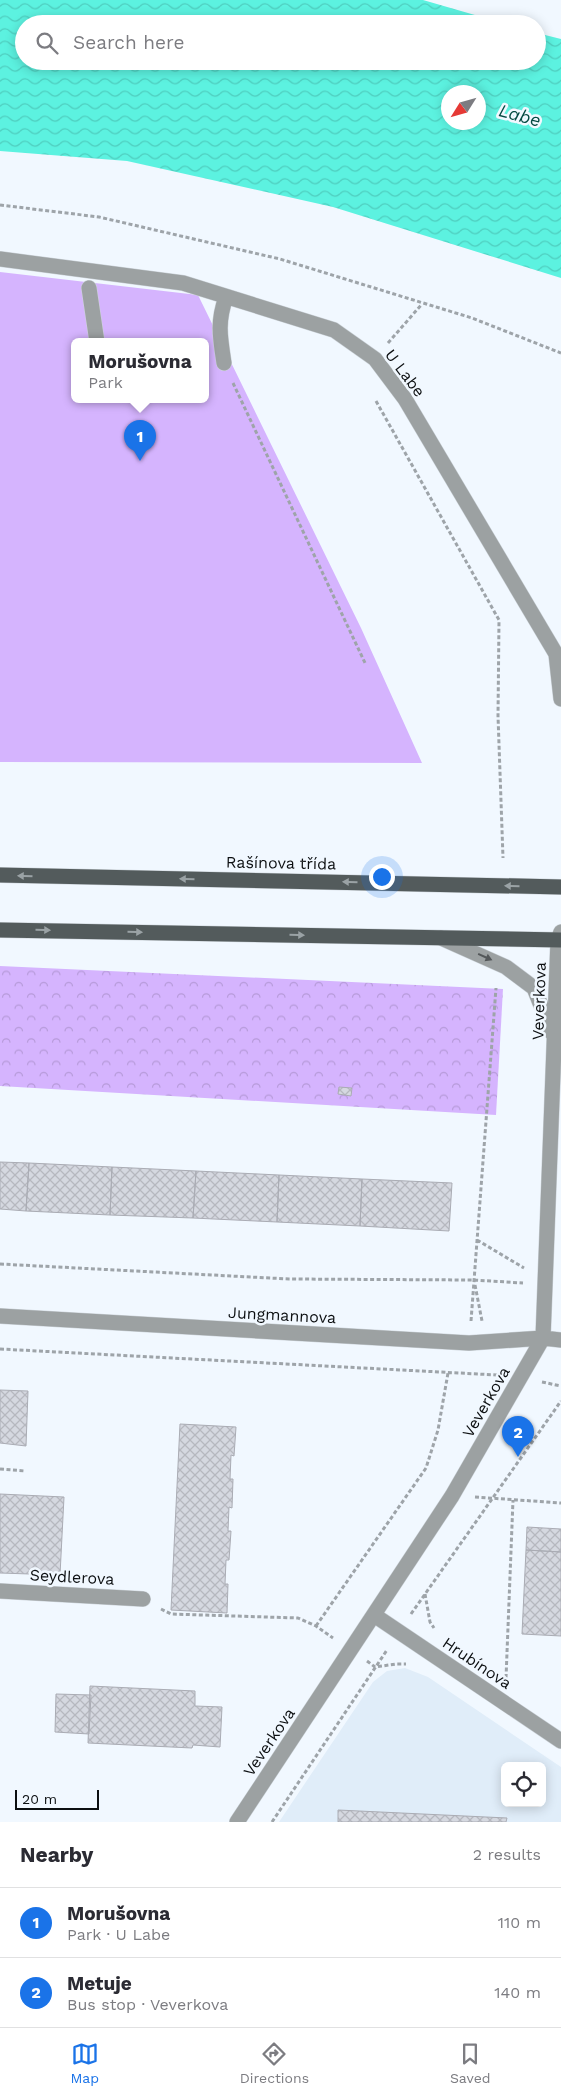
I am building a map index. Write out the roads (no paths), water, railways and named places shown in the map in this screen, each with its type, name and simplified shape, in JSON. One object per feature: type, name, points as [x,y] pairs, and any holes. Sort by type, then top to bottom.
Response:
[{"type":"main road","name":"Rašínova třída","points":[[0,875],[561,887]]},
{"type":"main road","points":[[0,930],[440,938],[560,937]]},
{"type":"street","name":"U Labe","points":[[0,260],[183,283],[334,330],[376,358],[405,399],[556,654],[561,699]]},
{"type":"street","points":[[89,288],[96,338]]},
{"type":"street","points":[[224,363],[219,329],[221,311],[226,297]]},
{"type":"street","name":"Veverkova","points":[[237,1822],[452,1496],[543,1338],[558,1034],[560,937]]},
{"type":"street","points":[[440,938],[506,967],[534,988],[558,1034]]},
{"type":"street","name":"Jungmannova","points":[[0,1316],[469,1343],[543,1338],[561,1340]]},
{"type":"street","name":"Seydlerova","points":[[0,1591],[143,1599]]},
{"type":"street","name":"Hrubínova","points":[[374,1615],[561,1741]]},
{"type":"water","name":"Labe","points":[[0,0],[423,0],[475,15],[15,15],[15,70],[546,70],[546,35],[561,39],[561,278],[333,207],[127,161],[0,151]]},
{"type":"place","name":"Morušovna","points":[[140,461]]},
{"type":"place","name":"Metuje","points":[[518,1457]]}]
